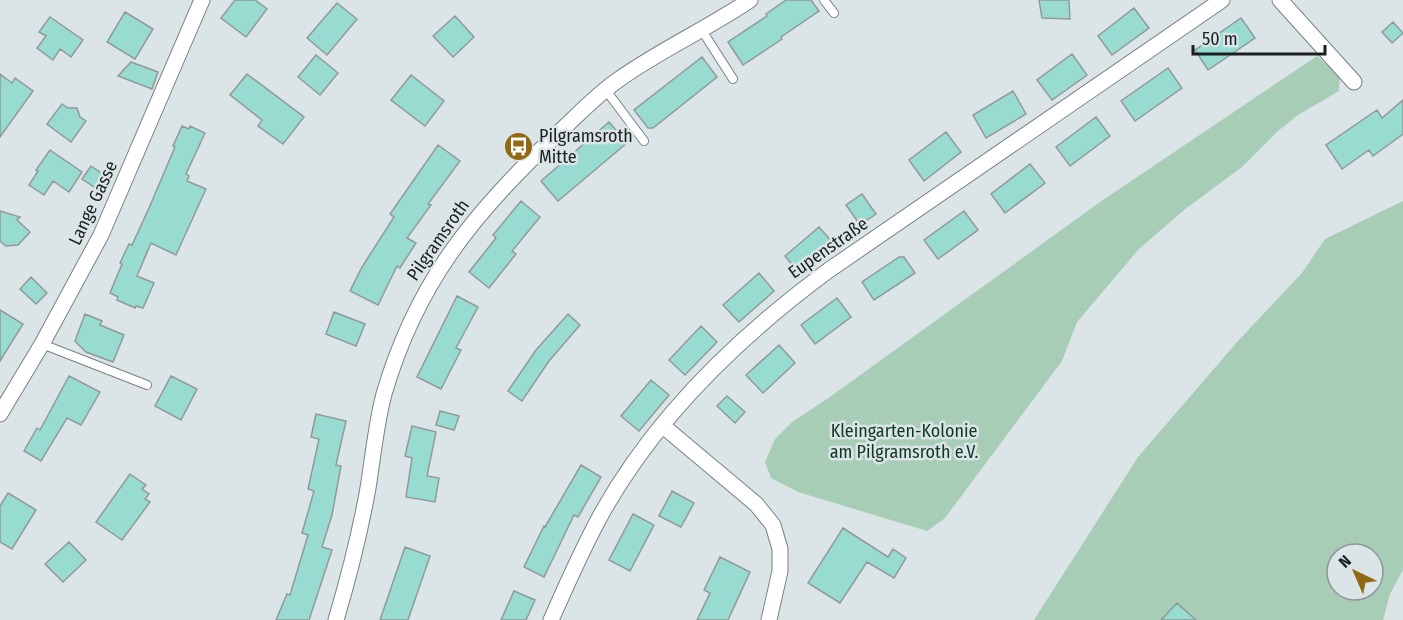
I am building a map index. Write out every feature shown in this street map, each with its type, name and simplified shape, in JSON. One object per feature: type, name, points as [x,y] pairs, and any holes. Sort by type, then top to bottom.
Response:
[{"type":"street","name":"Lange Gasse","points":[[0,414],[42,345],[101,235],[202,0]]},
{"type":"street","name":"Pilgramsroth","points":[[336,620],[362,523],[384,396],[402,340],[423,295],[441,265],[482,210],[509,180],[605,90],[642,64],[750,0]]},
{"type":"street","name":"Eupenstraße","points":[[551,620],[576,563],[603,511],[636,461],[689,394],[739,344],[794,296],[1222,0]]},
{"type":"street","points":[[1280,0],[1354,82]]},
{"type":"street","points":[[663,426],[756,504],[773,525],[780,549],[780,572],[769,620]]},
{"type":"lane","points":[[824,0],[834,13]]},
{"type":"lane","points":[[701,29],[733,79]]},
{"type":"lane","points":[[605,90],[644,141]]},
{"type":"lane","points":[[42,345],[147,385]]},
{"type":"green space","name":"Kleingarten-Kolonie am Pilgramsroth e.V.","points":[[1317,56],[1340,76],[1339,91],[1298,115],[1278,131],[1242,167],[1184,210],[1139,249],[1077,322],[1062,361],[945,518],[927,531],[798,492],[771,478],[765,462],[775,439],[792,422],[1100,202]]},
{"type":"green space","points":[[1403,201],[1403,570],[1390,594],[1383,620],[1034,620],[1138,457],[1237,342],[1302,273],[1325,239]]},
{"type":"building","points":[[235,0],[255,0],[267,9],[246,37],[221,18]]},
{"type":"building","points":[[786,0],[811,0],[819,11],[743,65],[728,42],[767,16],[766,14]]},
{"type":"building","points":[[1039,0],[1069,0],[1070,19],[1042,18]]},
{"type":"building","points":[[337,3],[357,19],[327,55],[307,38]]},
{"type":"building","points":[[1134,8],[1149,28],[1112,55],[1098,36]]},
{"type":"building","points":[[125,12],[153,29],[135,59],[107,42]]},
{"type":"building","points":[[455,16],[474,37],[453,57],[433,36]]},
{"type":"building","points":[[50,17],[83,40],[71,57],[60,49],[53,60],[37,48],[46,36],[39,32]]},
{"type":"building","points":[[1241,18],[1255,38],[1208,70],[1195,50]]},
{"type":"building","points":[[1393,22],[1403,33],[1392,43],[1382,32]]},
{"type":"building","points":[[1072,54],[1087,75],[1052,100],[1037,80]]},
{"type":"building","points":[[316,55],[338,73],[320,95],[298,77]]},
{"type":"building","points":[[702,57],[717,77],[653,128],[648,128],[634,110]]},
{"type":"building","points":[[131,62],[158,72],[152,89],[118,76]]},
{"type":"building","points":[[1168,68],[1182,88],[1135,121],[1121,101]]},
{"type":"building","points":[[0,74],[12,83],[15,78],[33,91],[0,137]]},
{"type":"building","points":[[247,74],[304,117],[283,144],[258,126],[262,120],[230,95]]},
{"type":"building","points":[[411,75],[444,101],[425,126],[391,100]]},
{"type":"building","points":[[1013,91],[1026,114],[986,138],[973,115]]},
{"type":"building","points":[[1403,100],[1403,134],[1373,156],[1369,150],[1342,169],[1326,145],[1377,110],[1382,118]]},
{"type":"building","points":[[62,104],[68,108],[77,108],[80,117],[86,121],[71,142],[47,124]]},
{"type":"building","points":[[1096,117],[1110,136],[1070,166],[1056,147]]},
{"type":"building","points":[[609,122],[627,143],[558,201],[541,181]]},
{"type":"building","points":[[182,126],[189,129],[190,126],[205,133],[186,174],[189,176],[187,181],[206,189],[176,255],[151,243],[137,276],[154,283],[143,308],[136,306],[135,308],[117,300],[118,297],[110,293],[122,264],[120,263],[129,244],[132,245],[149,208]]},
{"type":"building","points":[[946,132],[961,152],[924,181],[909,160]]},
{"type":"building","points":[[438,145],[460,161],[428,204],[431,205],[407,238],[416,243],[400,268],[397,266],[378,305],[350,291],[362,267],[394,217],[390,214]]},
{"type":"building","points":[[50,150],[82,172],[69,192],[53,181],[44,195],[29,185]]},
{"type":"building","points":[[1030,164],[1045,183],[1005,213],[991,194]]},
{"type":"building","points":[[91,166],[106,176],[97,189],[82,179]]},
{"type":"building","points":[[862,194],[876,214],[860,225],[846,205]]},
{"type":"building","points":[[521,201],[540,217],[512,251],[516,254],[489,288],[469,272],[496,238],[493,235]]},
{"type":"building","points":[[0,211],[20,217],[17,220],[30,232],[18,245],[6,246],[0,241]]},
{"type":"building","points":[[964,211],[978,230],[938,259],[924,240]]},
{"type":"building","points":[[819,227],[834,244],[799,273],[785,256]]},
{"type":"building","points":[[899,257],[904,257],[915,273],[874,300],[862,282]]},
{"type":"building","points":[[759,273],[774,291],[739,322],[723,305]]},
{"type":"building","points":[[31,277],[47,293],[36,304],[20,289]]},
{"type":"building","points":[[457,296],[478,307],[456,348],[461,350],[441,389],[417,377]]},
{"type":"building","points":[[837,298],[851,317],[815,344],[801,325]]},
{"type":"building","points":[[0,310],[23,324],[0,361]]},
{"type":"building","points":[[334,312],[365,324],[356,346],[326,334]]},
{"type":"building","points":[[85,314],[102,321],[100,325],[124,335],[113,362],[86,352],[75,341]]},
{"type":"building","points":[[568,314],[580,325],[549,361],[522,401],[508,391],[536,350]]},
{"type":"building","points":[[701,326],[717,342],[685,375],[669,360]]},
{"type":"building","points":[[779,345],[795,363],[763,393],[746,375]]},
{"type":"building","points":[[69,376],[100,392],[81,425],[67,418],[41,461],[24,451],[37,428],[40,430]]},
{"type":"building","points":[[171,376],[197,389],[181,420],[155,406]]},
{"type":"building","points":[[651,380],[669,395],[639,431],[621,416]]},
{"type":"building","points":[[727,396],[745,412],[735,423],[717,406]]},
{"type":"building","points":[[440,411],[459,416],[454,430],[436,425]]},
{"type":"building","points":[[316,414],[346,421],[336,465],[341,466],[332,515],[322,547],[332,550],[309,620],[276,620],[287,594],[290,595],[308,535],[302,533],[314,491],[308,489],[319,439],[311,437]]},
{"type":"building","points":[[412,426],[436,432],[427,476],[439,478],[435,502],[406,497],[412,458],[405,456]]},
{"type":"building","points":[[581,465],[601,477],[578,517],[574,515],[544,577],[524,567],[544,526]]},
{"type":"building","points":[[130,474],[146,485],[142,489],[149,494],[145,499],[150,502],[122,540],[96,522]]},
{"type":"building","points":[[672,491],[694,503],[681,527],[659,516]]},
{"type":"building","points":[[8,493],[36,510],[12,549],[0,542],[0,506]]},
{"type":"building","points":[[633,514],[654,525],[630,571],[609,560]]},
{"type":"building","points":[[843,528],[888,557],[893,549],[906,558],[894,578],[867,562],[840,603],[808,583]]},
{"type":"building","points":[[69,542],[86,560],[63,582],[45,564]]},
{"type":"building","points":[[405,547],[430,556],[408,620],[380,620]]},
{"type":"building","points":[[720,557],[750,572],[728,620],[697,620],[710,593],[704,590]]},
{"type":"building","points":[[514,591],[535,600],[526,620],[501,620]]},
{"type":"building","points":[[1177,603],[1196,620],[1161,620]]},
{"type":"place","name":"Pilgramsroth Mitte","points":[[518,146]]}]
